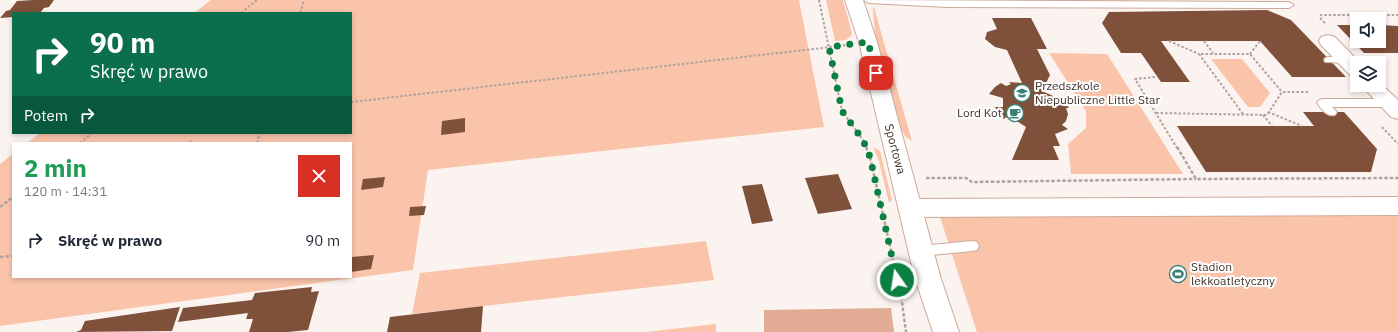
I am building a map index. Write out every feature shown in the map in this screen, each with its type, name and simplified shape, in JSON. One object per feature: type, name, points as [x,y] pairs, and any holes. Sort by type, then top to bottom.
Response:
[{"type":"street","name":"Sportowa","points":[[863,5],[868,42],[928,279],[946,332]]},
{"type":"street","points":[[1329,34],[1344,64]]},
{"type":"street","points":[[1378,92],[1394,108]]},
{"type":"street","points":[[911,208],[1398,206]]},
{"type":"street","name":"Sportowa","points":[[928,279],[936,332]]},
{"type":"lane","points":[[863,5],[1289,4]]},
{"type":"lane","points":[[1331,112],[1323,103],[1394,108]]},
{"type":"lane","points":[[921,251],[972,246]]},
{"type":"path","points":[[242,12],[257,0]]},
{"type":"path","points":[[300,12],[304,0]]},
{"type":"path","points":[[819,0],[842,111],[863,140],[870,157],[901,295],[906,332]]},
{"type":"path","points":[[1329,34],[1320,18],[1321,14],[1350,14]]},
{"type":"path","points":[[1386,14],[1398,14]]},
{"type":"path","points":[[1170,41],[1199,54],[1250,54],[1282,92],[1313,92]]},
{"type":"path","points":[[1204,41],[1214,54]]},
{"type":"path","points":[[1250,54],[1260,41]]},
{"type":"path","points":[[352,102],[868,42]]},
{"type":"path","points":[[1199,54],[1243,114]]},
{"type":"path","points":[[1155,77],[1135,79],[1196,179]]},
{"type":"path","points":[[1156,113],[1266,115],[1282,92]]},
{"type":"path","points":[[1268,112],[1302,126]]},
{"type":"path","points":[[1263,115],[1272,126]]},
{"type":"path","points":[[81,142],[91,134]]},
{"type":"path","points":[[922,178],[966,178],[972,182],[1398,178]]},
{"type":"path","points":[[0,207],[12,198]]},
{"type":"path","points":[[0,257],[12,256]]},
{"type":"shaded area","points":[[211,0],[799,0],[824,127],[428,170],[413,270],[0,326],[0,164],[12,155],[12,278],[352,278],[352,142],[28,142],[39,134],[352,134],[352,12],[195,12]]},
{"type":"shaded area","points":[[826,0],[843,0],[852,33],[846,40],[835,41]]},
{"type":"shaded area","points":[[875,8],[912,141],[905,136],[901,129],[875,36],[873,9]]},
{"type":"shaded area","points":[[1049,53],[1107,54],[1183,174],[1071,174],[1068,144],[1086,128],[1086,111]]},
{"type":"shaded area","points":[[1211,59],[1242,59],[1270,93],[1260,107],[1248,107]]},
{"type":"shaded area","points":[[873,147],[880,151],[892,200],[889,203],[879,161]]},
{"type":"shaded area","name":"Stadion lekkoatletyczny","points":[[1398,215],[1398,332],[977,332],[940,217]]},
{"type":"shaded area","points":[[706,241],[714,280],[412,314],[420,273]]},
{"type":"shaded area","points":[[891,308],[894,332],[764,332],[764,310]]},
{"type":"shaded area","points":[[716,324],[716,332],[646,332]]},
{"type":"building","points":[[54,0],[49,7],[44,8],[41,12],[12,12],[12,17],[0,18],[6,11],[10,10],[17,1]]},
{"type":"building","points":[[1267,10],[1291,20],[1346,77],[1292,77],[1260,41],[1161,41],[1190,82],[1161,82],[1141,53],[1121,53],[1102,23],[1109,12]]},
{"type":"building","points":[[992,18],[1031,18],[1047,49],[1037,49],[1050,75],[1042,91],[1053,96],[1062,103],[1065,103],[1069,108],[1066,108],[1068,114],[1066,121],[1062,125],[1068,129],[1055,134],[1060,146],[1053,146],[1059,160],[1012,160],[1026,127],[1009,116],[1003,119],[995,107],[1003,107],[1003,98],[989,94],[1001,83],[1006,86],[1011,84],[1009,82],[1022,83],[1007,50],[995,47],[985,39],[987,32],[997,29]]},
{"type":"building","points":[[1337,25],[1350,25],[1350,38]]},
{"type":"building","points":[[1386,25],[1398,26],[1398,53],[1364,53],[1359,48],[1386,48]]},
{"type":"building","points":[[1303,112],[1344,112],[1377,149],[1371,172],[1206,172],[1177,126],[1314,126]]},
{"type":"building","points":[[465,118],[465,132],[441,135],[442,121]]},
{"type":"building","points":[[838,174],[852,209],[818,214],[805,178]]},
{"type":"building","points":[[385,177],[383,187],[361,190],[363,179]]},
{"type":"building","points":[[762,184],[773,221],[752,224],[742,186]]},
{"type":"building","points":[[426,206],[424,215],[409,216],[410,207]]},
{"type":"building","points":[[374,255],[371,269],[352,272],[352,257]]},
{"type":"building","points":[[312,287],[311,292],[319,291],[308,330],[288,332],[249,332],[253,319],[246,319],[248,313],[178,322],[183,308],[252,300],[255,293]]},
{"type":"building","points":[[483,306],[481,332],[387,332],[390,317]]},
{"type":"building","points":[[180,307],[172,331],[76,332],[81,330],[85,321]]},
{"type":"place","name":"Przedszkole Niepubliczne Little Star","points":[[1022,93]]},
{"type":"place","name":"Lord Kot","points":[[1015,113]]},
{"type":"place","name":"Stadion lekkoatletyczny","points":[[1178,274]]},
{"type":"route","points":[[876,73],[868,42],[829,47],[842,111],[844,116],[863,140],[870,157],[897,280]]}]
